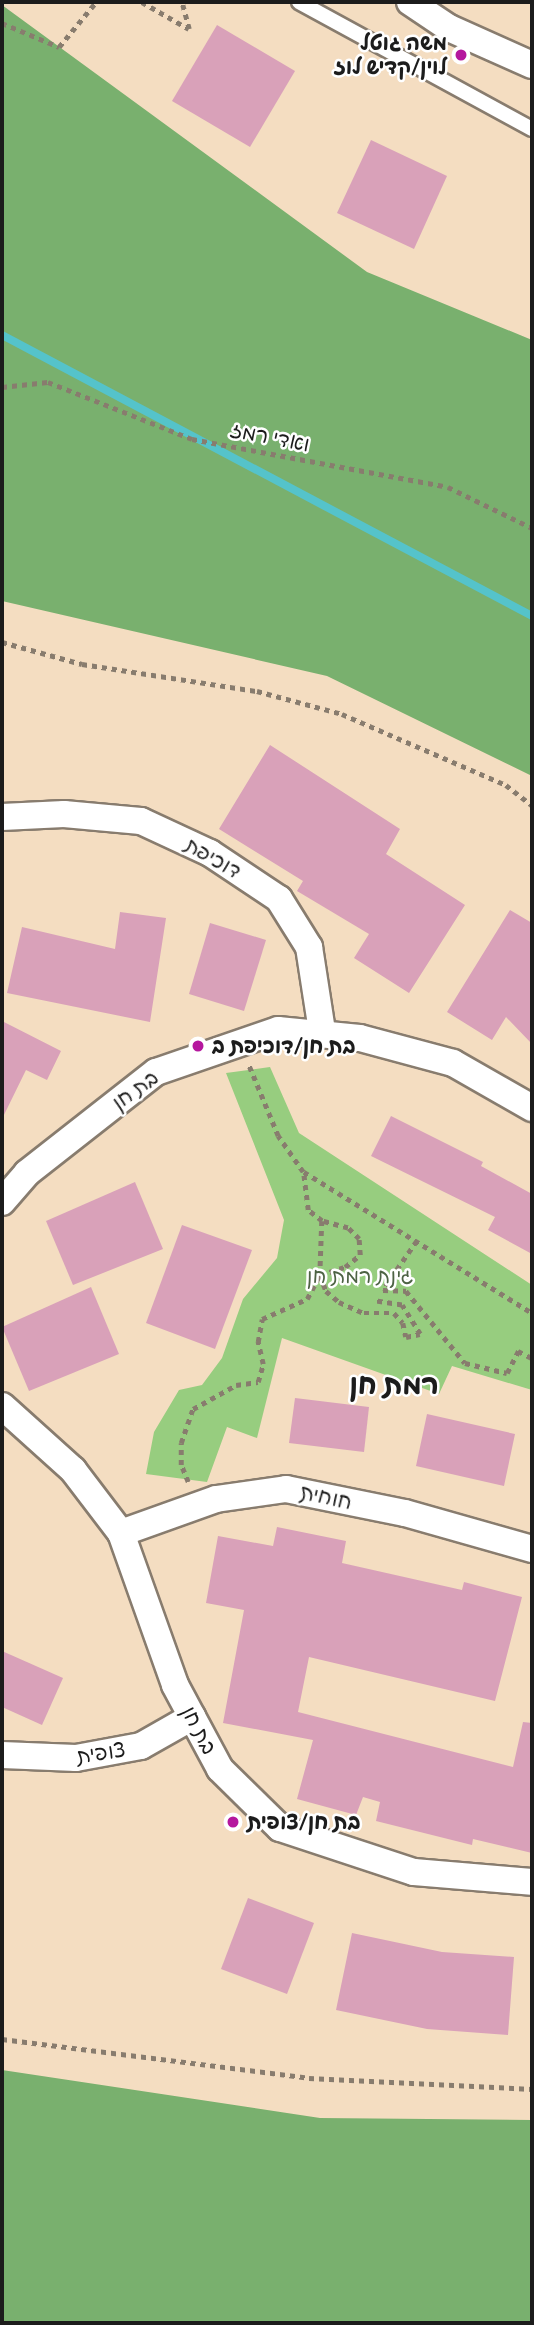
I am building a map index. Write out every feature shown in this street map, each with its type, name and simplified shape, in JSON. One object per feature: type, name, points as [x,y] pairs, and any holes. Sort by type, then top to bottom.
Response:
[{"type":"street","points":[[410,2],[449,28],[532,65]]},
{"type":"street","name":"דוכיפת","points":[[2,817],[64,814],[141,821],[222,860],[279,899],[309,947],[321,1031]]},
{"type":"street","name":"בת חן","points":[[2,1202],[27,1173],[156,1072],[278,1030],[321,1031],[453,1063],[532,1108]]},
{"type":"street","name":"בת חן","points":[[2,1406],[73,1470],[121,1533],[176,1685],[220,1769],[281,1828],[414,1872],[532,1882]]},
{"type":"street","name":"חוחית","points":[[121,1533],[198,1505],[286,1489],[404,1513],[532,1549]]},
{"type":"street","name":"צופית","points":[[2,1755],[76,1758],[141,1746],[192,1717]]},
{"type":"lane","points":[[299,2],[532,129]]},
{"type":"path","points":[[2,23],[59,47],[96,2]]},
{"type":"path","points":[[142,2],[189,29],[182,2]]},
{"type":"path","name":"ואדי רמז","points":[[2,387],[48,382],[192,439],[448,486],[532,528]]},
{"type":"path","points":[[2,642],[82,664],[257,691],[342,714],[506,785],[532,805]]},
{"type":"path","points":[[241,1042],[278,1136],[303,1172],[532,1313]]},
{"type":"path","points":[[198,1505],[181,1465],[181,1443],[193,1409],[236,1385],[258,1382],[263,1364],[258,1342],[262,1319],[307,1299],[320,1275],[345,1267],[360,1255],[359,1239],[348,1228],[322,1221],[308,1210],[303,1172]]},
{"type":"path","points":[[322,1221],[320,1275],[326,1291],[339,1302],[364,1313],[394,1313],[403,1323],[406,1337],[420,1334],[402,1305],[376,1301],[417,1241]]},
{"type":"path","points":[[383,1290],[406,1291],[465,1363],[507,1373],[519,1351],[532,1358]]},
{"type":"path","points":[[2,2039],[309,2078],[532,2089]]},
{"type":"green space","points":[[2,5],[367,272],[532,340],[532,776],[327,676],[2,601]]},
{"type":"green space","name":"גינת רמת חן","points":[[270,1067],[299,1133],[532,1285],[532,1390],[452,1366],[439,1394],[282,1338],[257,1438],[227,1427],[207,1482],[146,1474],[154,1432],[179,1390],[202,1385],[222,1358],[243,1299],[277,1258],[284,1220],[226,1073]]},
{"type":"green space","points":[[2,2070],[320,2118],[532,2120],[532,2323],[2,2323]]},
{"type":"building","points":[[217,25],[295,71],[250,147],[172,101]]},
{"type":"building","points":[[371,140],[447,176],[414,249],[337,213]]},
{"type":"building","points":[[270,745],[400,829],[386,854],[465,905],[409,993],[354,958],[369,934],[297,891],[303,881],[219,829]]},
{"type":"building","points":[[510,910],[532,923],[532,1044],[506,1017],[492,1040],[447,1012]]},
{"type":"building","points":[[120,912],[166,918],[150,1022],[7,993],[22,927],[115,949]]},
{"type":"building","points":[[210,923],[266,940],[244,1011],[189,994]]},
{"type":"building","points":[[2,1021],[61,1051],[47,1080],[26,1070],[2,1119]]},
{"type":"building","points":[[391,1116],[483,1162],[481,1166],[532,1194],[532,1254],[488,1230],[495,1217],[371,1156]]},
{"type":"building","points":[[135,1182],[163,1249],[73,1285],[46,1221]]},
{"type":"building","points":[[182,1225],[252,1250],[215,1349],[146,1323]]},
{"type":"building","points":[[91,1287],[119,1354],[29,1391],[2,1327]]},
{"type":"building","points":[[295,1398],[369,1407],[364,1452],[289,1443]]},
{"type":"building","points":[[427,1414],[515,1434],[504,1486],[416,1466]]},
{"type":"building","points":[[277,1527],[346,1541],[342,1563],[462,1590],[464,1582],[522,1597],[495,1701],[309,1657],[298,1712],[513,1767],[523,1722],[532,1723],[532,1853],[473,1839],[472,1845],[376,1821],[380,1802],[363,1797],[356,1815],[297,1799],[313,1740],[223,1723],[244,1610],[206,1603],[218,1536],[273,1546]]},
{"type":"building","points":[[2,1651],[63,1678],[42,1725],[2,1707]]},
{"type":"building","points":[[248,1898],[314,1923],[287,1994],[221,1969]]},
{"type":"building","points":[[352,1933],[442,1952],[514,1957],[508,2035],[427,2029],[336,2010]]},
{"type":"waterway","points":[[2,335],[532,616]]},
{"type":"place","name":"משה גוטל לוין/קדיש לוז","points":[[461,55]]},
{"type":"place","name":"בת חן/דוכיפת ב","points":[[198,1046]]},
{"type":"place","name":"בת חן/צופית","points":[[233,1822]]},
{"type":"district","name":"רמת חן","points":[[394,1384]]}]
